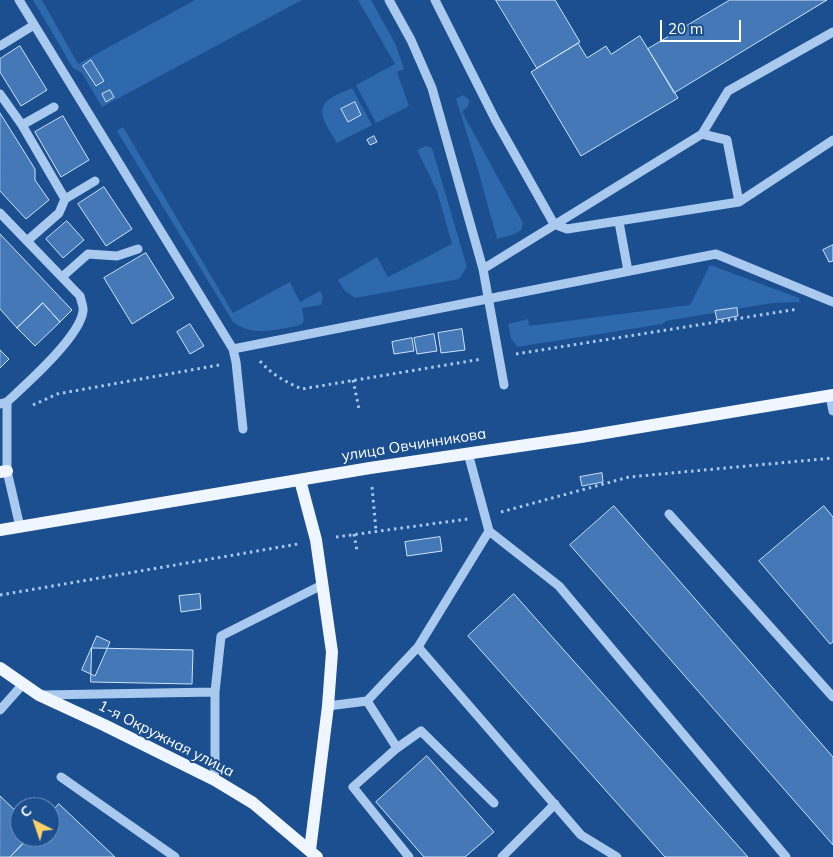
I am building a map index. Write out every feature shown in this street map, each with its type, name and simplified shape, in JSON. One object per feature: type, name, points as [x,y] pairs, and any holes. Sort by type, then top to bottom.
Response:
[{"type":"main road","name":"улица Овчинникова","points":[[0,530],[370,468],[590,435],[831,395]]},
{"type":"main road","points":[[300,480],[316,540],[332,652],[313,853]]},
{"type":"main road","name":"1-я Окружная улица","points":[[0,668],[39,695],[104,724],[215,780],[253,803],[313,853]]},
{"type":"street","points":[[19,0],[232,349],[236,362],[243,429]]},
{"type":"street","points":[[389,0],[411,40],[432,88],[483,269],[504,385]]},
{"type":"street","points":[[435,0],[496,120],[554,224],[567,230],[738,202],[833,140]]},
{"type":"street","points":[[0,46],[34,25]]},
{"type":"street","points":[[483,269],[702,134],[728,91],[833,32]]},
{"type":"street","points":[[0,94],[22,125],[64,199],[60,213],[27,241]]},
{"type":"street","points":[[22,125],[54,107]]},
{"type":"street","points":[[702,134],[727,140],[738,202]]},
{"type":"street","points":[[64,199],[96,182]]},
{"type":"street","points":[[0,213],[80,296],[83,311],[76,331],[41,370],[3,404],[7,417],[4,471],[20,527]]},
{"type":"street","points":[[619,222],[628,271]]},
{"type":"street","points":[[62,278],[88,254],[117,256],[138,249]]},
{"type":"street","points":[[232,349],[716,254],[833,302]]},
{"type":"street","points":[[831,395],[833,411]]},
{"type":"street","points":[[468,453],[489,531],[559,586],[786,857]]},
{"type":"street","points":[[669,514],[831,692]]},
{"type":"street","points":[[328,706],[367,701],[418,647],[489,531]]},
{"type":"street","points":[[215,780],[214,692],[221,636],[322,585]]},
{"type":"street","points":[[418,647],[581,834],[617,857]]},
{"type":"street","points":[[0,710],[23,684]]},
{"type":"street","points":[[39,695],[214,692]]},
{"type":"street","points":[[367,701],[397,748]]},
{"type":"street","points":[[409,857],[353,787],[397,748],[421,731],[494,803]]},
{"type":"street","points":[[61,777],[174,857]]},
{"type":"street","points":[[502,857],[555,804]]},
{"type":"path","points":[[7,417],[57,394],[258,358],[268,370],[279,378],[302,389],[804,308]]},
{"type":"path","points":[[353,380],[359,409]]},
{"type":"path","points":[[0,595],[316,540],[485,517],[629,477],[833,458]]},
{"type":"path","points":[[370,468],[376,531]]},
{"type":"path","points":[[354,534],[358,551]]},
{"type":"shaded area","points":[[33,0],[42,0],[78,64],[195,0],[302,0],[102,107],[82,73],[73,68]]},
{"type":"shaded area","points":[[358,0],[371,0],[395,43],[404,69],[397,72],[409,106],[376,123],[356,85],[395,64]]},
{"type":"shaded area","points":[[352,88],[372,125],[337,143],[325,122],[322,111],[323,106],[333,97]]},
{"type":"shaded area","points":[[463,95],[469,100],[469,104],[462,112],[523,223],[521,230],[515,234],[497,239],[456,99]]},
{"type":"shaded area","points":[[123,127],[233,313],[290,282],[300,302],[320,291],[323,297],[321,305],[302,308],[304,320],[302,324],[297,326],[256,331],[248,330],[233,322],[117,131]]},
{"type":"shaded area","points":[[426,146],[432,148],[467,267],[459,279],[355,298],[344,290],[338,280],[377,257],[388,277],[452,244],[437,191],[417,150]]},
{"type":"shaded area","points":[[710,265],[799,298],[800,302],[772,303],[666,321],[662,324],[517,347],[511,338],[508,324],[528,319],[529,326],[690,305]]},
{"type":"building","points":[[496,0],[555,0],[580,42],[537,68]]},
{"type":"building","points":[[730,0],[827,0],[674,93],[648,49]]},
{"type":"building","points":[[640,36],[678,98],[581,156],[531,72],[578,43],[587,58],[606,46],[611,54]]},
{"type":"building","points":[[20,46],[47,90],[21,106],[0,72],[0,59]]},
{"type":"building","points":[[91,60],[104,81],[96,86],[83,66]]},
{"type":"building","points":[[110,90],[114,97],[106,102],[102,94]]},
{"type":"building","points":[[355,102],[361,115],[348,122],[341,109]]},
{"type":"building","points":[[0,113],[35,169],[35,180],[49,200],[26,219],[0,191]]},
{"type":"building","points":[[63,116],[89,160],[61,177],[35,132]]},
{"type":"building","points":[[374,136],[377,142],[370,145],[367,140]]},
{"type":"building","points":[[104,187],[132,229],[106,246],[78,204]]},
{"type":"building","points":[[67,221],[84,240],[63,258],[46,239]]},
{"type":"building","points":[[0,234],[72,310],[60,322],[43,303],[17,328],[0,309]]},
{"type":"building","points":[[833,245],[833,261],[829,262],[823,250]]},
{"type":"building","points":[[146,253],[174,298],[132,324],[104,278]]},
{"type":"building","points":[[43,303],[60,322],[35,346],[17,328]]},
{"type":"building","points":[[737,308],[738,316],[717,320],[715,311]]},
{"type":"building","points":[[190,324],[204,346],[190,354],[177,332]]},
{"type":"building","points":[[462,329],[465,350],[441,353],[438,333]]},
{"type":"building","points":[[434,334],[437,351],[417,354],[414,338]]},
{"type":"building","points":[[412,338],[414,351],[394,354],[392,342]]},
{"type":"building","points":[[0,350],[9,359],[0,368]]},
{"type":"building","points":[[602,473],[603,482],[582,486],[580,477]]},
{"type":"building","points":[[614,506],[833,757],[833,845],[570,545]]},
{"type":"building","points":[[824,506],[833,517],[833,642],[830,644],[759,561]]},
{"type":"building","points":[[440,537],[442,551],[407,556],[405,542]]},
{"type":"building","points":[[200,594],[201,609],[181,612],[179,596]]},
{"type":"building","points":[[514,594],[748,857],[665,857],[468,636]]},
{"type":"building","points":[[97,636],[110,642],[95,676],[82,670]]},
{"type":"building","points":[[92,648],[193,650],[192,684],[91,682]]},
{"type":"building","points":[[427,756],[494,832],[465,857],[424,857],[376,802]]},
{"type":"building","points":[[0,796],[10,806],[10,847],[20,847],[10,857],[0,857]]},
{"type":"building","points":[[60,805],[115,857],[10,857],[20,847],[60,847]]}]
